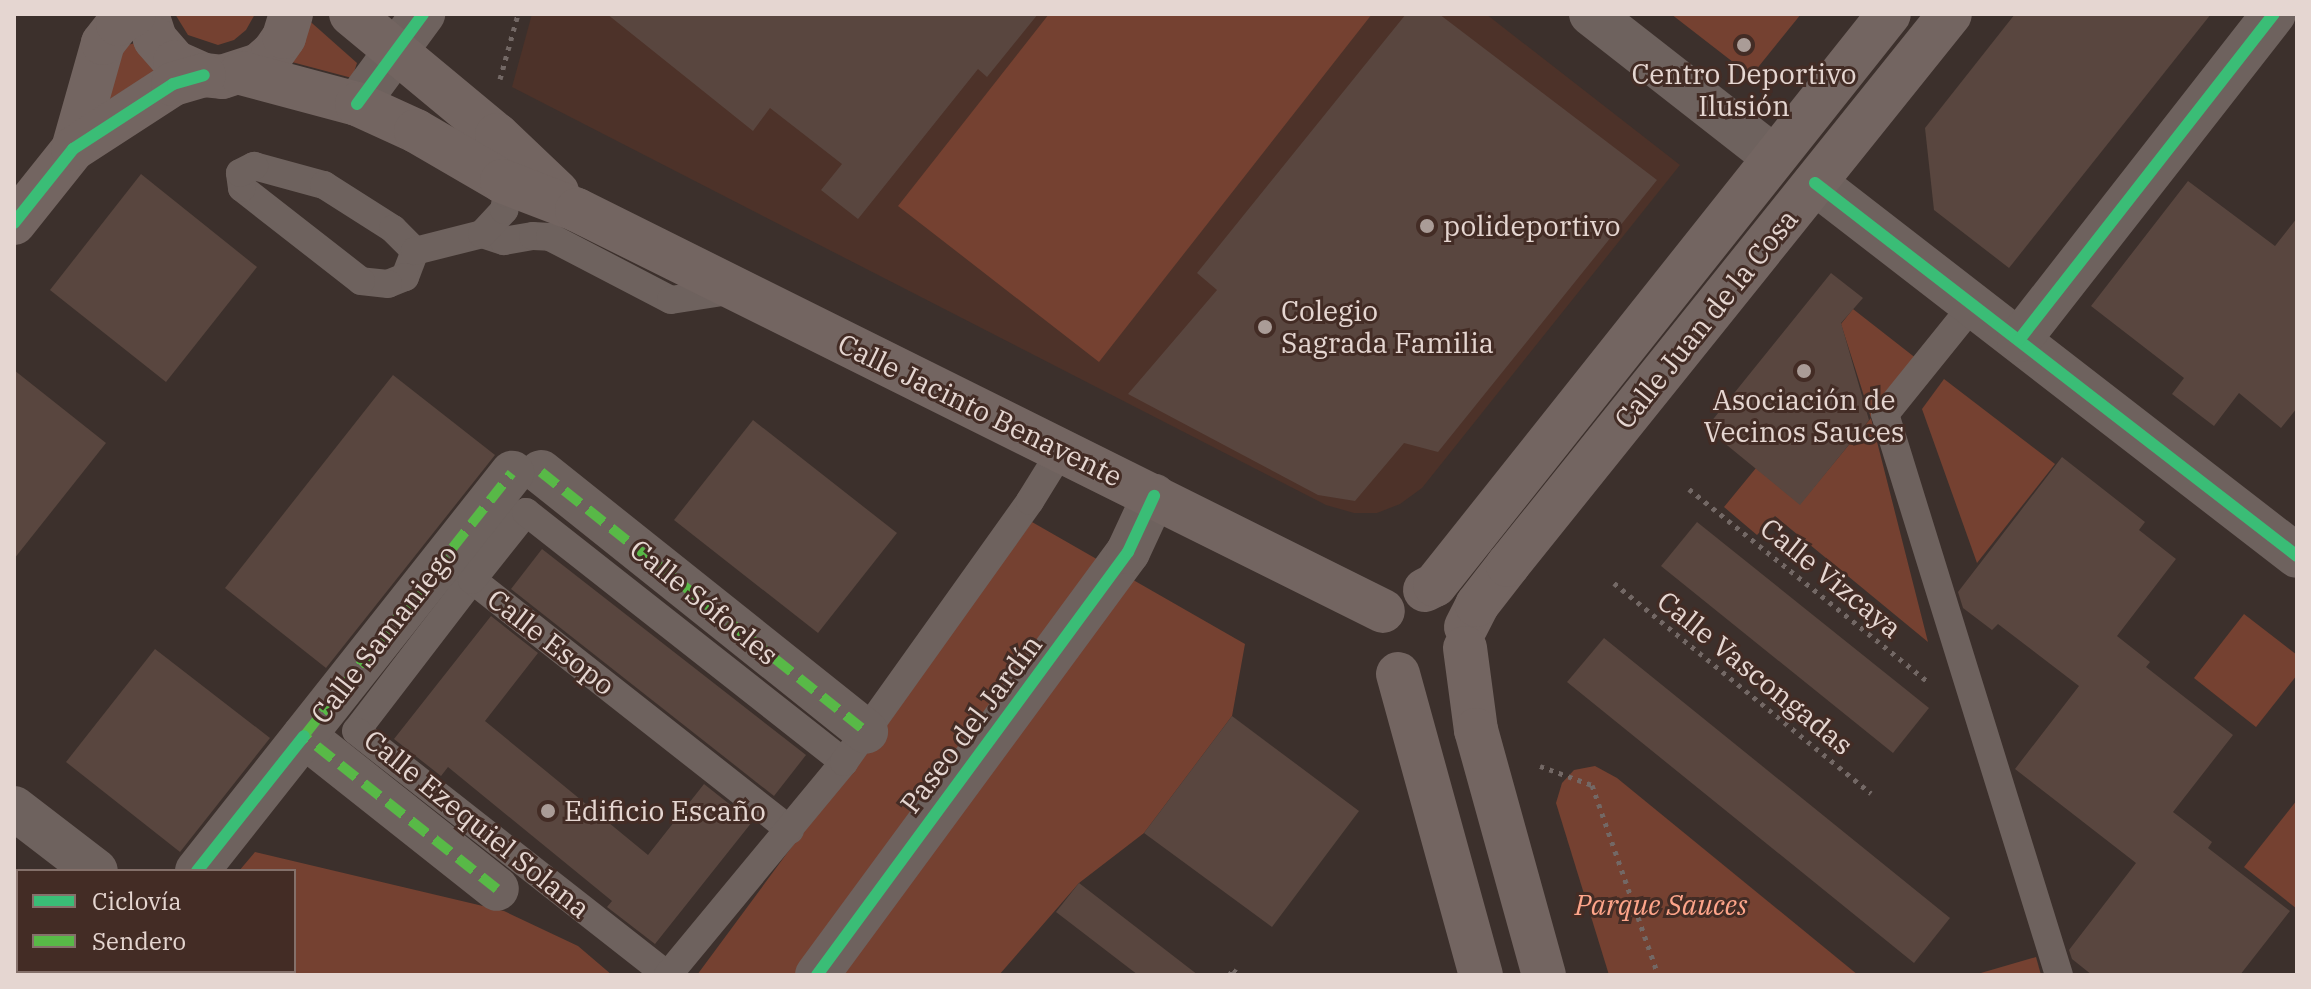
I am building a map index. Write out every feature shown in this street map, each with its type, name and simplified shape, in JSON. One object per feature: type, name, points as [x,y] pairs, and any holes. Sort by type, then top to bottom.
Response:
[{"type":"main road","points":[[73,149],[103,43],[118,24],[134,14]]},
{"type":"main road","name":"Calle Jacinto Benavente","points":[[147,14],[155,39],[164,52],[188,70],[222,74],[357,104],[416,131],[502,181],[577,210],[1383,611]]},
{"type":"main road","points":[[14,223],[73,149],[173,84],[222,74],[273,53],[284,37],[291,14]]},
{"type":"main road","name":"Calle Jacinto Benavente","points":[[351,14],[497,135],[577,210]]},
{"type":"main road","name":"Calle Juan de la Cosa","points":[[1425,590],[1435,585],[1889,14]]},
{"type":"main road","name":"Calle Juan de la Cosa","points":[[1465,638],[1477,605],[1508,565],[1950,14]]},
{"type":"main road","points":[[1476,730],[1491,614],[1508,565]]},
{"type":"main road","points":[[1465,638],[1455,666],[1438,677],[1418,680],[1398,674],[1385,662],[1377,645],[1377,628],[1383,611],[1409,592],[1425,590],[1443,596],[1458,610],[1465,638],[1476,730],[1544,975]]},
{"type":"main road","points":[[1398,674],[1481,975]]},
{"type":"street","points":[[357,104],[423,14]]},
{"type":"street","points":[[1591,14],[1774,157]]},
{"type":"street","points":[[2019,340],[2274,14]]},
{"type":"street","points":[[1815,183],[2297,556]]},
{"type":"street","name":"Calle Sófocles","points":[[527,472],[855,746]]},
{"type":"street","name":"Calle Samaniego","points":[[199,869],[304,736],[527,472]]},
{"type":"street","name":"Paseo del Jardín","points":[[817,975],[1128,552],[1154,496]]},
{"type":"street","name":"Calle Ezequiel Solana","points":[[304,736],[497,889]]},
{"type":"street","points":[[14,808],[93,869]]},
{"type":"lane","points":[[254,166],[324,185],[393,229],[415,251],[405,277],[388,284],[361,281],[242,188],[240,173],[254,166]]},
{"type":"lane","points":[[482,234],[504,210],[507,194],[502,181]]},
{"type":"lane","points":[[415,251],[482,234],[504,241],[533,236],[550,237],[671,300],[737,290]]},
{"type":"lane","points":[[1973,305],[1885,414],[2059,975]]},
{"type":"lane","name":"Calle Ezequiel Solana","points":[[472,580],[356,731],[668,975],[790,830],[855,746],[1030,501],[1061,451]]},
{"type":"lane","name":"Calle Esopo","points":[[790,830],[472,580],[526,512],[855,746]]},
{"type":"path","points":[[496,91],[518,14]]},
{"type":"path","points":[[1540,766],[1592,785],[1658,975]]},
{"type":"path","points":[[1231,972],[1241,975]]},
{"type":"shaded area","name":"Colegio Sagrada Familia","points":[[532,14],[1486,14],[1680,165],[1422,488],[1400,504],[1377,513],[1354,513],[1326,505],[512,87]]},
{"type":"green space","points":[[175,14],[255,14],[246,30],[234,40],[218,45],[188,35]]},
{"type":"green space","points":[[1049,14],[1372,14],[1099,362],[898,206]]},
{"type":"green space","name":"Centro Deportivo Ilusión","points":[[1671,14],[1801,14],[1751,76]]},
{"type":"green space","points":[[304,16],[357,63],[352,78],[288,61]]},
{"type":"green space","points":[[135,43],[156,64],[153,72],[99,106],[124,46]]},
{"type":"green space","points":[[1853,309],[1917,359],[1871,418],[1841,324]]},
{"type":"green space","points":[[1944,379],[2055,464],[1977,563],[1922,409]]},
{"type":"green space","points":[[1871,418],[1928,642],[1775,516],[1757,535],[1724,507],[1756,468],[1800,504]]},
{"type":"green space","points":[[1032,522],[1245,644],[1232,716],[1144,833],[1079,883],[999,975],[697,975]]},
{"type":"green space","points":[[2244,614],[2297,655],[2297,675],[2256,727],[2194,678]]},
{"type":"green space","name":"Parque Sauces","points":[[1595,766],[1617,778],[1858,975],[1609,975],[1556,803],[1562,783],[1574,770]]},
{"type":"green space","points":[[2297,800],[2297,909],[2244,867]]},
{"type":"green space","points":[[255,852],[504,911],[578,946],[612,975],[153,975],[296,973],[296,869],[241,869]]},
{"type":"green space","points":[[2036,957],[2041,975],[1974,975]]},
{"type":"building","points":[[607,14],[1038,14],[987,77],[978,69],[858,219],[821,190],[842,164],[770,108],[753,131]]},
{"type":"building","name":"polideportivo","points":[[1406,14],[1439,14],[1657,180],[1438,452],[1404,443],[1355,501],[1318,495],[1128,394],[1217,290],[1197,273]]},
{"type":"building","points":[[2015,14],[2211,14],[2009,268],[1934,210],[1925,128]]},
{"type":"building","points":[[141,174],[257,267],[166,382],[50,290]]},
{"type":"building","points":[[2188,181],[2275,246],[2297,218],[2297,408],[2281,428],[2239,393],[2214,426],[2172,394],[2184,378],[2091,306]]},
{"type":"building","name":"Asociación de Vecinos Sauces","points":[[1831,273],[1863,298],[1841,323],[1869,420],[1800,505],[1706,428]]},
{"type":"building","points":[[14,370],[106,443],[14,559]]},
{"type":"building","points":[[393,375],[495,455],[326,668],[225,588]]},
{"type":"building","points":[[753,420],[897,533],[818,633],[674,520]]},
{"type":"building","points":[[2062,457],[2145,522],[2139,530],[2176,559],[2117,636],[2150,662],[2146,667],[2233,735],[2173,812],[2212,842],[2208,848],[2290,911],[2240,975],[2092,975],[2072,959],[2069,950],[2136,863],[2015,769],[2079,686],[1998,624],[1992,630],[1963,608],[1958,592]]},
{"type":"building","points":[[1697,522],[1929,708],[1893,753],[1661,566]]},
{"type":"building","points":[[542,549],[806,755],[774,796],[511,589]]},
{"type":"building","points":[[491,616],[538,653],[485,721],[648,855],[704,784],[752,822],[655,944],[607,907],[612,901],[448,767],[441,776],[394,739]]},
{"type":"building","points":[[1604,638],[1950,918],[1914,963],[1567,682]]},
{"type":"building","points":[[155,649],[270,738],[180,852],[66,762]]},
{"type":"building","points":[[1232,716],[1359,811],[1272,927],[1144,833]]},
{"type":"building","points":[[1079,883],[1198,975],[1138,975],[1056,912]]},
{"type":"marked path","points":[[541,472],[866,731]]},
{"type":"marked path","points":[[497,889],[304,736],[512,473]]},
{"type":"cycle path","points":[[357,104],[423,14]]},
{"type":"cycle path","points":[[2019,340],[2274,14]]},
{"type":"cycle path","points":[[14,223],[73,149],[173,84],[204,75]]},
{"type":"cycle path","points":[[1815,183],[2297,556]]},
{"type":"cycle path","points":[[817,975],[1128,552],[1154,496]]},
{"type":"cycle path","points":[[199,869],[304,736]]},
{"type":"place","name":"Centro Deportivo Ilusión","points":[[1744,45]]},
{"type":"place","name":"polideportivo","points":[[1427,226]]},
{"type":"place","name":"Colegio Sagrada Familia","points":[[1265,327]]},
{"type":"place","name":"Asociación de Vecinos Sauces","points":[[1804,371]]},
{"type":"place","name":"Edificio Escaño","points":[[548,811]]}]
